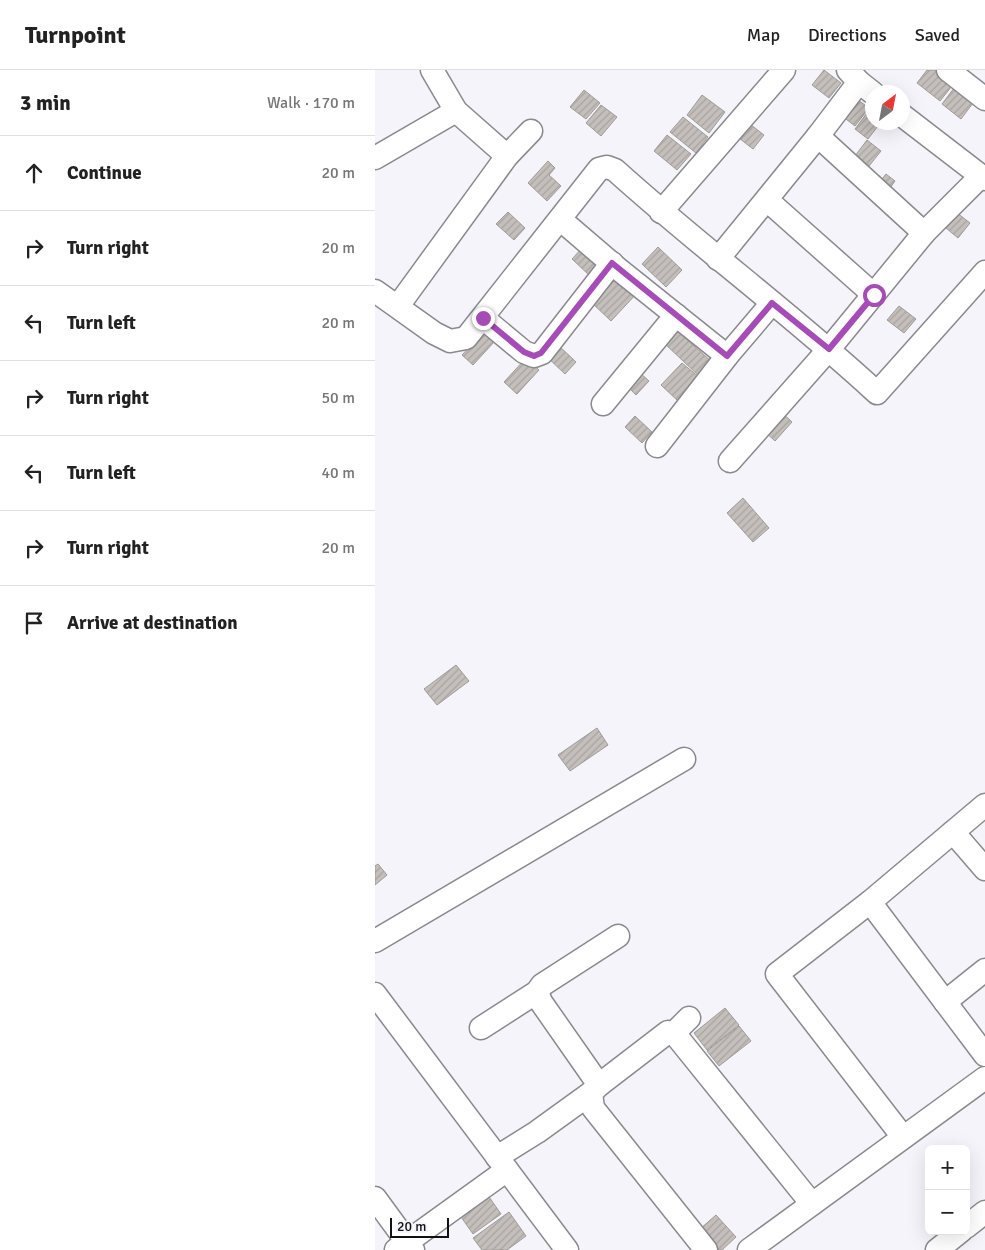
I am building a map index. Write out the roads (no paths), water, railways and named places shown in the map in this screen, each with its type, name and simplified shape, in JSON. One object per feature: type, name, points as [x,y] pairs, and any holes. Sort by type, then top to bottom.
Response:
[{"type":"street","points":[[432,70],[456,110],[507,156]]},
{"type":"street","points":[[661,212],[784,70]]},
{"type":"street","points":[[948,70],[973,77],[985,99]]},
{"type":"street","points":[[718,259],[860,82]]},
{"type":"street","points":[[375,158],[456,110]]},
{"type":"street","points":[[730,460],[829,349],[924,233],[983,178],[910,121]]},
{"type":"street","points":[[397,306],[507,156],[531,131]]},
{"type":"street","points":[[818,136],[924,233]]},
{"type":"street","points":[[375,291],[434,333],[449,341],[466,338],[561,220],[599,169],[607,167],[615,170],[661,212],[829,349],[877,393],[985,272]]},
{"type":"street","points":[[767,200],[874,295]]},
{"type":"street","points":[[561,220],[727,356]]},
{"type":"street","points":[[483,318],[524,352],[534,356],[541,353],[612,263]]},
{"type":"street","points":[[657,446],[727,356],[772,303]]},
{"type":"street","points":[[603,404],[676,315]]},
{"type":"street","points":[[375,941],[684,759]]},
{"type":"street","points":[[903,1137],[777,974],[870,902],[985,805]]},
{"type":"street","points":[[953,832],[985,869]]},
{"type":"street","points":[[870,902],[985,1055]]},
{"type":"street","points":[[481,1028],[537,992],[542,985],[618,936]]},
{"type":"street","points":[[945,1002],[985,970]]},
{"type":"street","points":[[537,992],[541,1002],[595,1089],[593,1108],[706,1250]]},
{"type":"street","points":[[375,994],[567,1250]]},
{"type":"street","points":[[375,1198],[405,1247],[537,1132],[668,1032],[682,1026],[812,1204]]},
{"type":"street","points":[[749,1250],[985,1078]]},
{"type":"street","points":[[970,1224],[985,1212]]},
{"type":"street","points":[[937,1250],[956,1235]]}]
